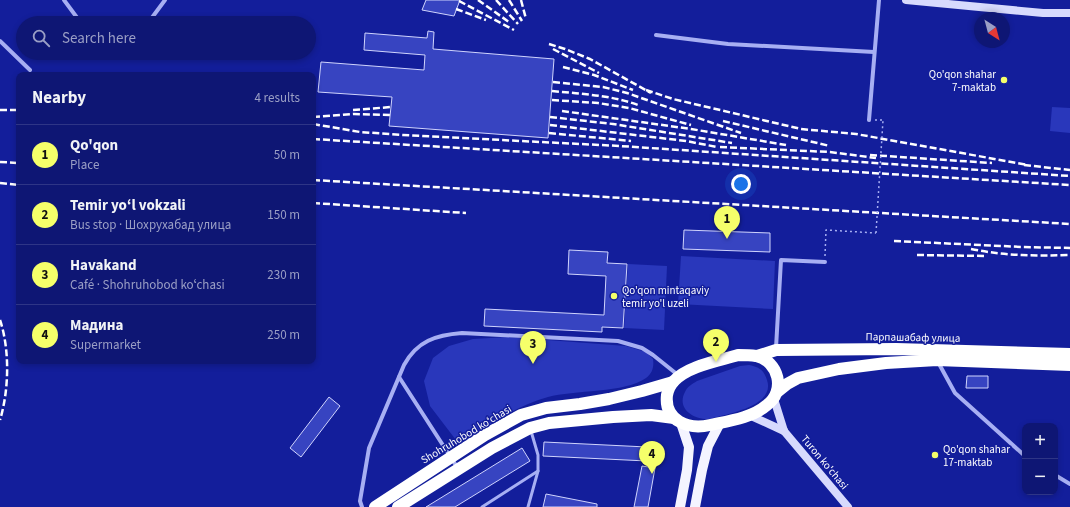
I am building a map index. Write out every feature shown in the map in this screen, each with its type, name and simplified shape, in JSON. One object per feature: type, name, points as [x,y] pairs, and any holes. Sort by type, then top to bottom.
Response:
[{"type":"highway","name":"Парпашабаф улица","points":[[756,356],[776,350],[896,349],[1070,354]]},
{"type":"highway","points":[[405,505],[492,448],[530,428],[549,423],[613,416],[651,415],[678,420],[689,426],[700,428],[749,415],[767,406],[775,396],[779,381],[776,372],[765,360],[756,356],[738,355],[693,369],[676,379],[668,390],[667,400],[669,410],[678,420]]},
{"type":"highway","name":"Парпашабаф улица","points":[[775,396],[787,384],[798,378],[838,369],[937,360],[1070,365]]},
{"type":"highway","name":"Shohruhobod koʻchasi","points":[[375,507],[485,435],[522,416],[546,408],[580,404],[629,394],[676,379]]},
{"type":"main road","points":[[906,0],[970,3],[1043,13],[1070,13]]},
{"type":"main road","name":"Turon ko'chasi","points":[[775,396],[784,430],[848,507]]},
{"type":"main road","name":"Turon ko'chasi","points":[[749,415],[784,430]]},
{"type":"main road","points":[[678,420],[688,447],[687,470],[680,507]]},
{"type":"main road","points":[[695,507],[708,446],[725,422]]},
{"type":"street","points":[[64,0],[76,16]]},
{"type":"street","points":[[153,16],[165,0]]},
{"type":"street","points":[[869,120],[879,0]]},
{"type":"street","points":[[656,35],[728,44],[874,52]]},
{"type":"street","points":[[0,41],[16,56]]},
{"type":"street","points":[[20,60],[30,70]]},
{"type":"street","points":[[776,350],[780,260],[825,262]]},
{"type":"street","points":[[362,507],[360,501],[369,448],[399,377],[410,354],[421,345],[434,338],[447,334],[462,333],[618,341],[642,348],[653,355],[676,379]]},
{"type":"street","points":[[937,360],[955,392],[1022,453]]},
{"type":"street","points":[[399,377],[452,457],[458,469]]},
{"type":"street","points":[[1058,477],[1070,484]]},
{"type":"lane","points":[[528,507],[538,471],[538,455],[530,428]]},
{"type":"lane","points":[[482,507],[538,471]]},
{"type":"path","points":[[825,262],[826,230],[876,233],[883,120],[869,120]]},
{"type":"shaded area","points":[[1052,107],[1070,108],[1070,133],[1050,131]]},
{"type":"shaded area","points":[[681,256],[775,261],[773,309],[678,304]]},
{"type":"shaded area","points":[[628,264],[667,266],[664,330],[624,328]]},
{"type":"shaded area","points":[[508,337],[626,346],[646,352],[653,359],[652,372],[646,378],[637,383],[626,386],[613,389],[559,395],[536,401],[502,417],[459,444],[430,406],[424,381],[433,358],[449,346],[473,339]]},
{"type":"shaded area","points":[[749,365],[761,370],[767,380],[768,389],[764,396],[757,402],[738,411],[709,419],[698,418],[688,412],[685,408],[683,398],[687,389],[693,383],[740,366]]},
{"type":"building","points":[[426,0],[460,0],[454,16],[422,10]]},
{"type":"building","points":[[428,31],[434,32],[433,49],[554,59],[548,138],[389,126],[392,97],[318,92],[321,62],[424,70],[425,55],[364,50],[365,33],[427,38]]},
{"type":"building","points":[[684,230],[770,233],[770,252],[683,249]]},
{"type":"building","points":[[569,250],[608,252],[607,263],[627,264],[623,328],[602,327],[602,332],[484,326],[485,309],[604,315],[606,276],[568,274]]},
{"type":"building","points":[[967,376],[988,376],[988,388],[966,388]]},
{"type":"building","points":[[329,397],[340,406],[301,457],[290,448]]},
{"type":"building","points":[[544,442],[647,447],[647,461],[543,456]]},
{"type":"building","points":[[522,448],[530,461],[455,507],[426,507]]},
{"type":"building","points":[[642,466],[655,468],[648,507],[634,507]]},
{"type":"building","points":[[546,494],[597,504],[597,507],[543,507]]},
{"type":"railway","points":[[478,0],[509,22]]},
{"type":"railway","points":[[496,0],[518,24]]},
{"type":"railway","points":[[509,0],[522,21]]},
{"type":"railway","points":[[521,0],[526,19]]},
{"type":"railway","points":[[459,1],[514,30]]},
{"type":"railway","points":[[456,9],[486,20]]},
{"type":"railway","points":[[549,44],[590,59],[651,93]]},
{"type":"railway","points":[[553,49],[599,73]]},
{"type":"railway","points":[[563,67],[594,75],[633,90]]},
{"type":"railway","points":[[553,82],[603,87],[627,93],[741,133]]},
{"type":"railway","points":[[646,90],[673,99],[801,129],[856,134],[1028,165]]},
{"type":"railway","points":[[552,91],[607,97],[638,105]]},
{"type":"railway","points":[[552,100],[598,103],[629,108],[691,125]]},
{"type":"railway","points":[[353,110],[391,107]]},
{"type":"railway","points":[[0,110],[16,110]]},
{"type":"railway","points":[[562,111],[691,129],[786,145]]},
{"type":"railway","points":[[316,117],[354,114],[390,115]]},
{"type":"railway","points":[[550,117],[613,124],[732,143]]},
{"type":"railway","points":[[723,121],[830,146]]},
{"type":"railway","points":[[316,125],[360,132],[403,135],[620,146],[1070,176]]},
{"type":"railway","points":[[550,125],[686,141],[717,147]]},
{"type":"railway","points":[[549,133],[631,141]]},
{"type":"railway","points":[[316,139],[1070,185]]},
{"type":"railway","points":[[720,147],[830,152],[876,158]]},
{"type":"railway","points":[[870,155],[992,163]]},
{"type":"railway","points":[[0,162],[16,163]]},
{"type":"railway","points":[[1024,165],[1070,170]]},
{"type":"railway","points":[[316,180],[1070,224]]},
{"type":"railway","points":[[0,183],[16,185]]},
{"type":"railway","points":[[316,203],[466,213]]},
{"type":"railway","points":[[894,241],[1070,248]]},
{"type":"railway","points":[[971,249],[1020,255],[1070,255]]},
{"type":"railway","points":[[917,255],[986,256]]},
{"type":"railway","points":[[0,320],[7,357],[7,383],[0,420]]},
{"type":"place","name":"Qo'qon shahar 7-maktab","points":[[1004,80]]},
{"type":"place","name":"Qo'qon","points":[[727,239]]},
{"type":"place","name":"Qo'qon mintaqaviy temir yo'l uzeli","points":[[614,296]]},
{"type":"place","name":"Temir yo‘l vokzali","points":[[716,362]]},
{"type":"place","name":"Havakand","points":[[533,364]]},
{"type":"place","name":"Qo'qon shahar 17-maktab","points":[[935,455]]},
{"type":"place","name":"Мадина","points":[[652,474]]}]
